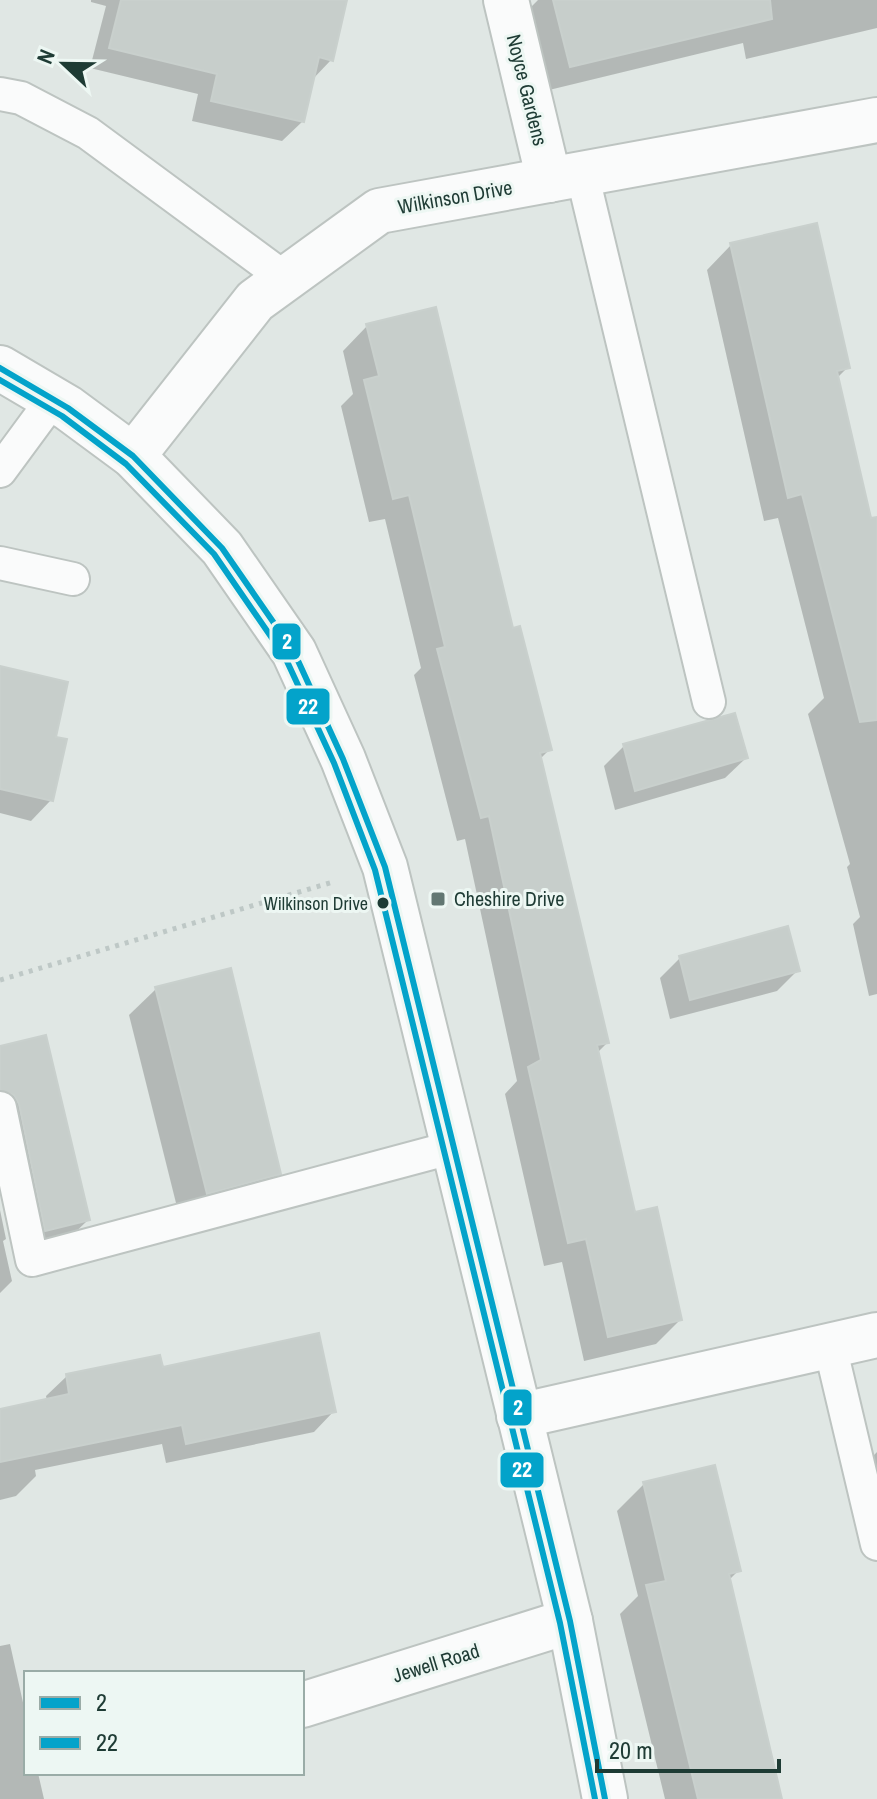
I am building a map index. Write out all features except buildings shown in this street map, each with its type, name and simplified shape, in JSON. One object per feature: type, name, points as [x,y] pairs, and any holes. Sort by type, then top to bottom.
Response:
[{"type":"street","name":"Noyce Gardens","points":[[506,0],[566,177]]},
{"type":"street","name":"Wilkinson Drive","points":[[133,456],[255,301],[379,211],[877,120]]},
{"type":"street","points":[[0,368],[53,399],[133,456],[222,548],[294,652],[343,759],[385,867],[570,1621],[605,1799]]},
{"type":"street","points":[[519,1416],[877,1335]]},
{"type":"street","name":"Jewell Road","points":[[304,1704],[570,1621]]},
{"type":"lane","points":[[0,94],[21,98],[88,133],[286,279]]},
{"type":"lane","points":[[566,177],[709,702]]},
{"type":"lane","points":[[0,471],[53,399]]},
{"type":"lane","points":[[0,563],[73,579]]},
{"type":"lane","points":[[0,1108],[32,1260],[454,1147]]},
{"type":"lane","points":[[830,1346],[877,1544]]},
{"type":"path","points":[[0,980],[385,867]]},
{"type":"transit line","name":"2","points":[[0,368],[68,408],[133,456],[222,548],[294,652],[343,759],[385,867],[570,1621],[605,1799]]},
{"type":"transit line","name":"22","points":[[0,380],[62,416],[126,464],[214,554],[285,657],[334,763],[375,870],[560,1623],[595,1799]]},
{"type":"place","name":"Cheshire Drive","points":[[438,899]]},
{"type":"place","name":"Wilkinson Drive","points":[[383,903]]}]
